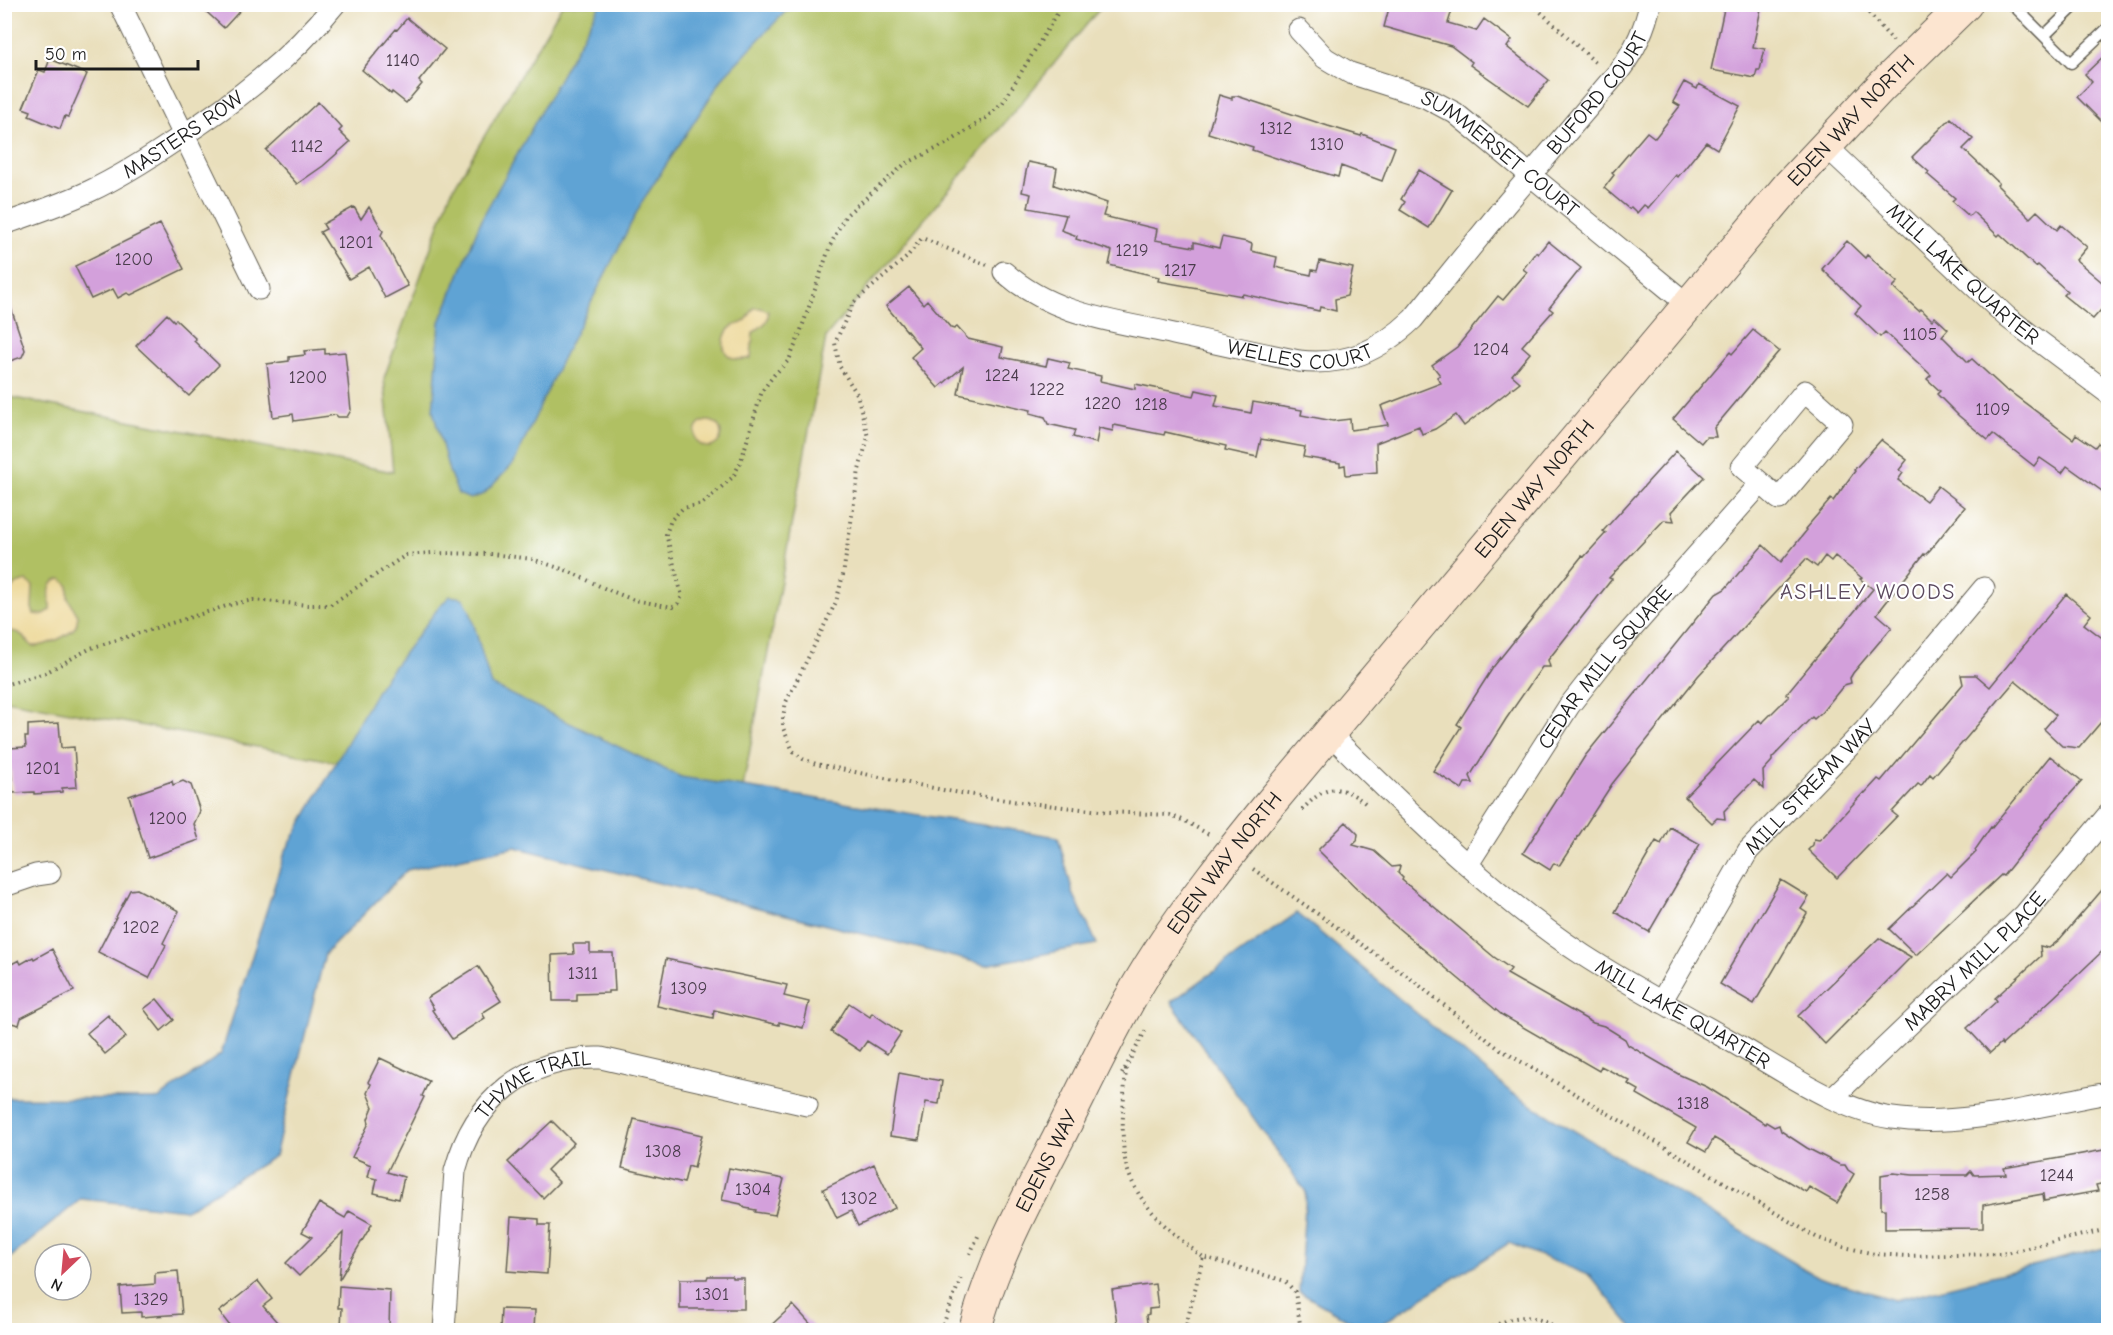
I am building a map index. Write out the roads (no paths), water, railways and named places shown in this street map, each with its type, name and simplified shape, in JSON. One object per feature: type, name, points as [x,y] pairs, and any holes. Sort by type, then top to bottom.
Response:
[{"type":"street","points":[[120,4],[259,289]]},
{"type":"street","name":"MASTERS ROW","points":[[4,224],[43,211],[90,191],[131,170],[184,135],[245,93],[293,50],[335,4]]},
{"type":"street","name":"BUFORD COURT","points":[[1532,175],[1632,54],[1642,32],[1650,4]]},
{"type":"street","name":"EDEN WAY NORTH","points":[[1142,1008],[1158,953],[1195,898],[1329,734],[1687,304],[1825,146],[1966,4]]},
{"type":"street","name":"SUMMERSET COURT","points":[[1299,30],[1325,58],[1350,73],[1425,97],[1455,113],[1687,304]]},
{"type":"street","name":"MILL LAKE QUARTER","points":[[1825,146],[2007,316],[2109,393]]},
{"type":"street","name":"WELLES COURT","points":[[1004,272],[1017,284],[1048,302],[1083,315],[1299,361],[1320,363],[1366,353],[1395,336],[1413,319],[1532,175]]},
{"type":"street","points":[[1805,392],[1842,424],[1779,499],[1761,483],[1742,467],[1805,392]]},
{"type":"street","name":"CEDAR MILL SQUARE","points":[[1468,864],[1569,706],[1613,650],[1761,483]]},
{"type":"street","name":"MILL STREAM WAY","points":[[1662,1002],[1748,852],[1865,730],[1984,588]]},
{"type":"street","name":"MILL LAKE QUARTER","points":[[1329,734],[1468,864],[1533,919],[1583,955],[1662,1002],[1864,1113],[1926,1122],[1960,1120],[2109,1093]]},
{"type":"street","name":"MABRY MILL PLACE","points":[[1833,1098],[2025,914],[2109,815]]},
{"type":"street","points":[[4,886],[36,875],[50,873]]},
{"type":"street","name":"EDENS WAY","points":[[975,1330],[996,1264],[1020,1212],[1142,1008]]},
{"type":"street","name":"THYME TRAIL","points":[[444,1330],[455,1171],[461,1149],[480,1114],[501,1090],[522,1076],[547,1065],[579,1057],[601,1058],[807,1105]]},
{"type":"lane","points":[[2012,4],[2071,63],[2109,28]]},
{"type":"lane","points":[[2044,36],[2077,4]]},
{"type":"lane","points":[[2104,4],[2109,9]]},
{"type":"water","points":[[600,5],[799,5],[785,12],[724,76],[642,202],[560,363],[514,463],[484,494],[470,499],[458,494],[449,471],[433,411],[440,322],[482,218]]},
{"type":"water","points":[[450,596],[463,598],[470,611],[491,685],[681,777],[1058,837],[1073,893],[1097,944],[986,965],[515,847],[407,870],[325,954],[275,1156],[186,1210],[81,1199],[5,1262],[5,1098],[158,1099],[221,1054],[285,852],[380,685],[439,607]]},
{"type":"water","points":[[1297,913],[1513,1094],[1818,1277],[1895,1300],[2108,1247],[2108,1330],[1635,1330],[1590,1276],[1509,1243],[1372,1330],[1366,1330],[1299,1292],[1306,1192],[1171,1002]]},
{"type":"district","name":"ASHLEY WOODS","points":[[1868,591]]}]
